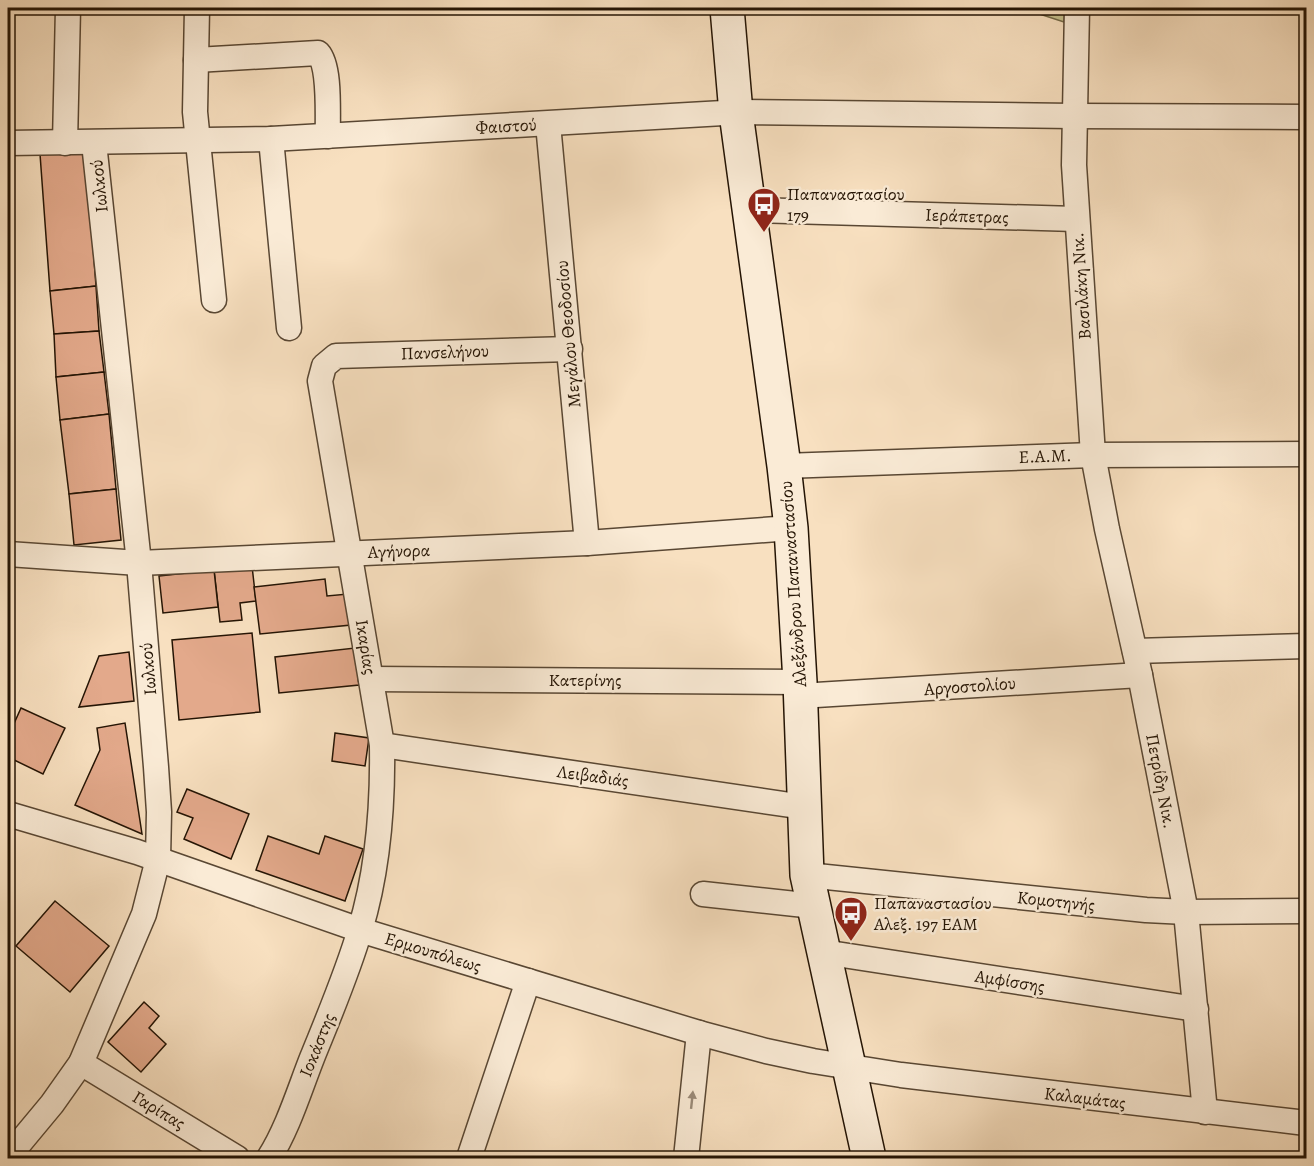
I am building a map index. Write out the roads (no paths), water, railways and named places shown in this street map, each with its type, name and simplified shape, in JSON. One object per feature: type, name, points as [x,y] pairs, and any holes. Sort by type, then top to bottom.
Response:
[{"type":"main road","name":"Αλεξάνδρου Παπαναστασίου","points":[[727,8],[749,210],[791,528],[807,874],[823,952],[856,1069],[868,1158]]},
{"type":"street","points":[[64,143],[68,8]]},
{"type":"street","points":[[197,8],[195,112],[214,300]]},
{"type":"street","name":"Βασιλάκη Νικ.","points":[[1077,8],[1073,116],[1076,219],[1093,454]]},
{"type":"street","points":[[196,60],[318,53],[326,69],[328,136]]},
{"type":"street","points":[[738,112],[1306,117]]},
{"type":"street","name":"Φαιστού","points":[[8,143],[271,139],[738,112]]},
{"type":"street","name":"Μεγάλου Θεοδοσίου","points":[[548,124],[587,543]]},
{"type":"street","points":[[271,139],[289,328]]},
{"type":"street","name":"Ιωλκού","points":[[8,1157],[52,1104],[81,1063],[140,924],[153,885],[158,859],[159,812],[139,563],[94,143]]},
{"type":"street","name":"Ιεράπετρας","points":[[749,210],[1076,219]]},
{"type":"street","name":"Πανσελήνου","points":[[324,366],[336,356],[570,349]]},
{"type":"street","name":"Ικαρίας","points":[[324,366],[320,381],[382,745],[382,783],[375,854],[360,930]]},
{"type":"street","name":"Ε.Α.Μ.","points":[[784,466],[1093,454],[1306,454]]},
{"type":"street","name":"Πετρίδη Νικ.","points":[[1093,454],[1107,529],[1140,675],[1186,912],[1205,1112]]},
{"type":"street","name":"Αγήνορα","points":[[8,554],[139,563],[587,543],[791,528]]},
{"type":"street","points":[[1135,651],[1306,646]]},
{"type":"street","name":"Αργοστολίου","points":[[800,689],[1140,675]]},
{"type":"street","name":"Κατερίνης","points":[[371,679],[800,689]]},
{"type":"street","name":"Λειβαδιάς","points":[[382,745],[804,807]]},
{"type":"street","name":"Ερμουπόλεως","points":[[8,814],[158,859],[360,930],[699,1033],[784,1055],[856,1069]]},
{"type":"street","name":"Κομοτηνής","points":[[807,874],[1108,907],[1186,912],[1306,911]]},
{"type":"street","points":[[703,894],[814,906]]},
{"type":"street","name":"Ιοκάστης","points":[[268,1158],[289,1115],[336,998],[360,930]]},
{"type":"street","name":"Αμφίσσης","points":[[823,952],[1196,1009]]},
{"type":"street","points":[[469,1158],[528,981]]},
{"type":"street","points":[[686,1158],[699,1033]]},
{"type":"street","name":"Γαρίπας","points":[[81,1063],[237,1158]]},
{"type":"street","name":"Καλαμάτας","points":[[856,1069],[1306,1123]]},
{"type":"place","name":"Παπαναστασίου 179","points":[[764,233]]},
{"type":"place","name":"Παπαναστασίου Αλεξ. 197 ΕΑΜ","points":[[851,942]]}]
